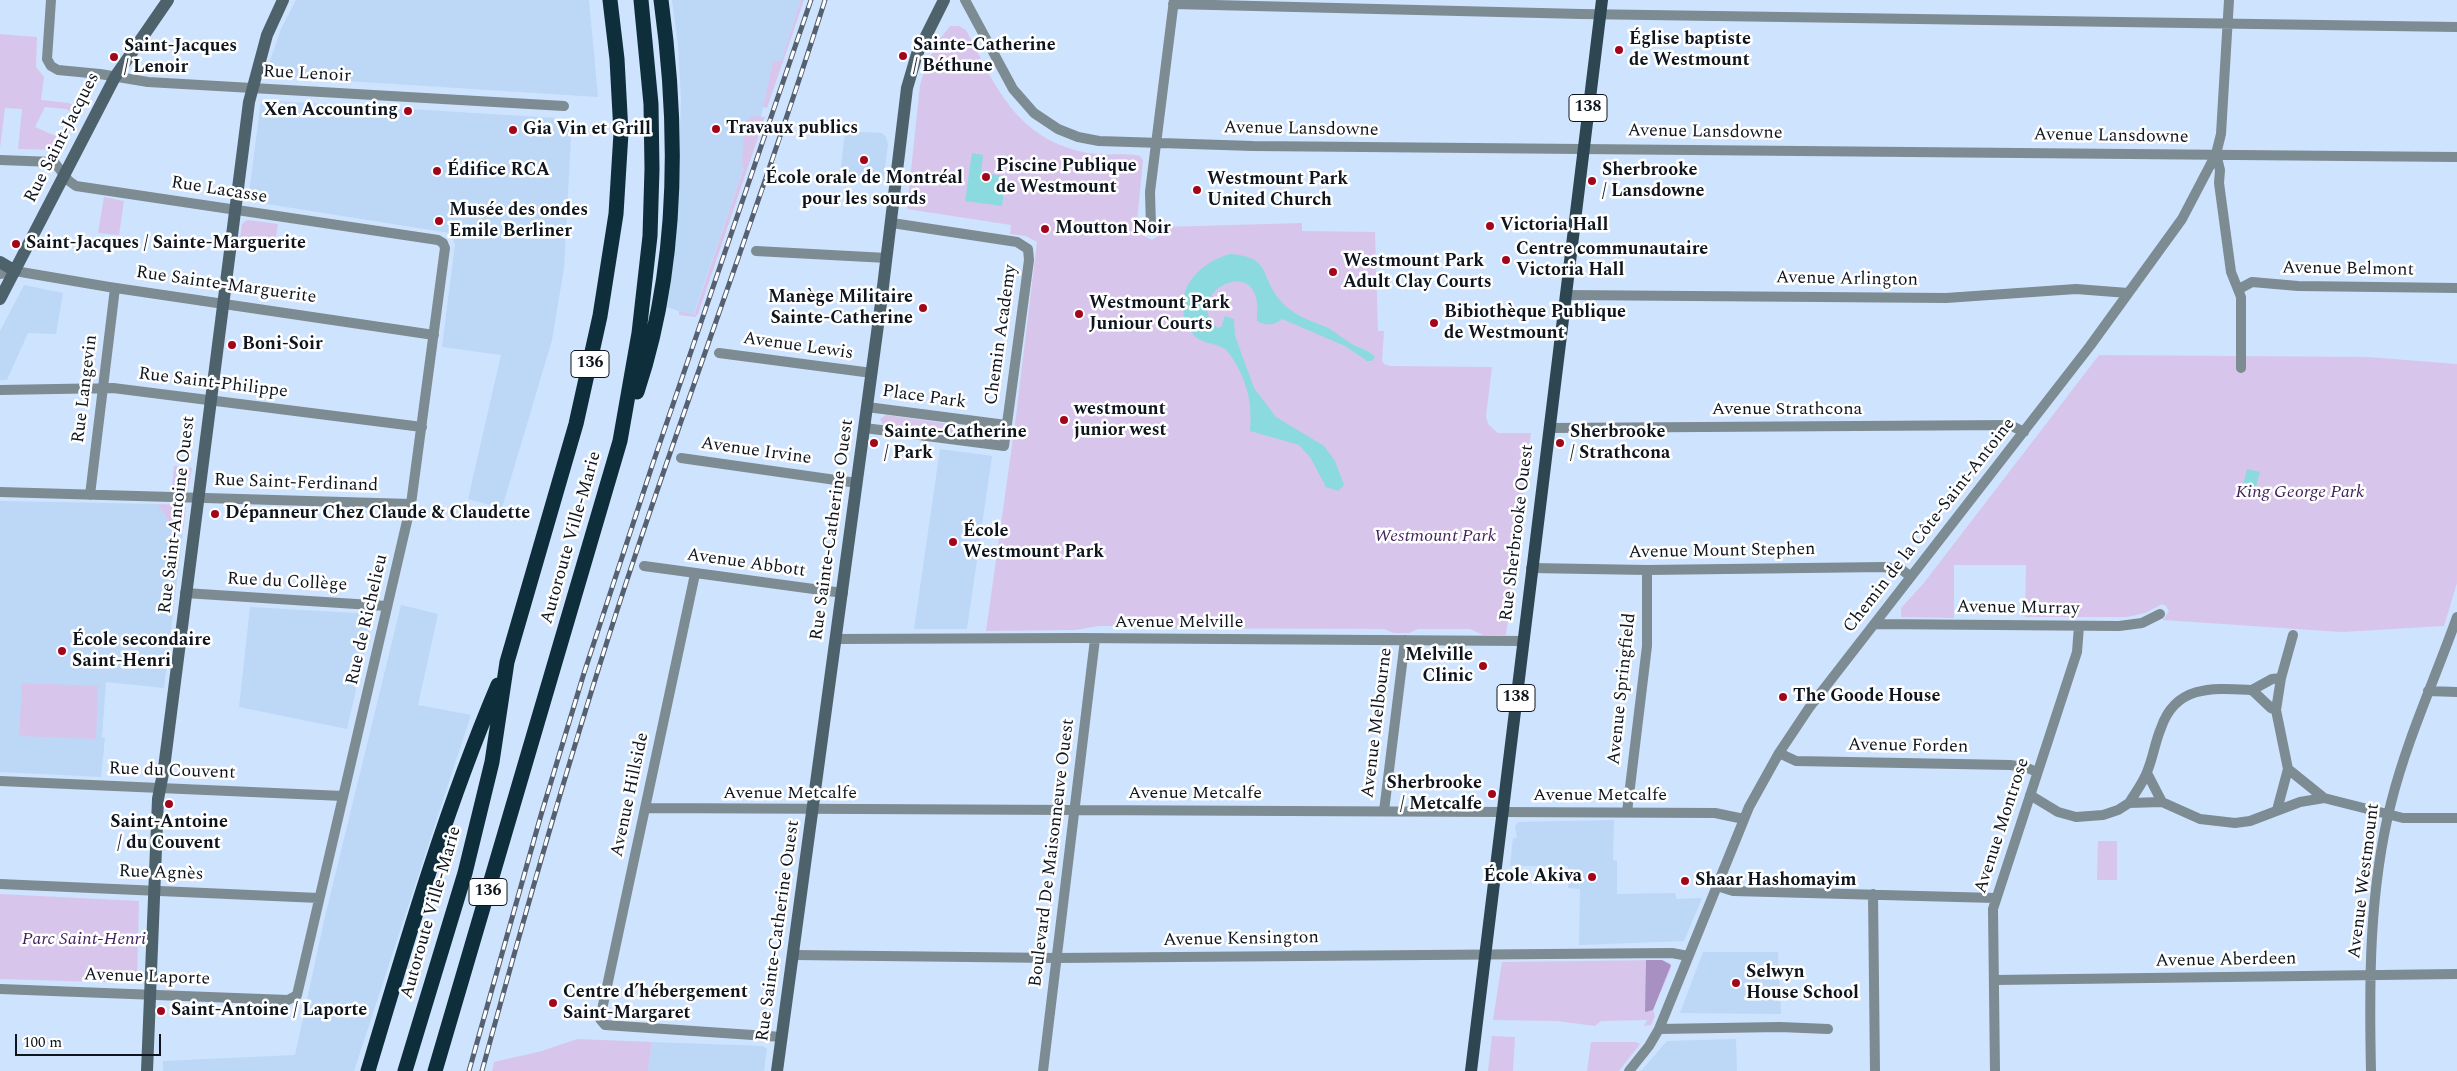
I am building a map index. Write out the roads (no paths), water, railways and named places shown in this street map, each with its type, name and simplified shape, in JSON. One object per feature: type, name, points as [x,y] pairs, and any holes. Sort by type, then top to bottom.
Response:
[{"type":"highway","name":"Autoroute Ville-Marie","points":[[405,1071],[465,873],[492,762],[507,662],[576,424],[611,258],[617,206],[621,133],[617,59],[610,0]]},
{"type":"highway","name":"Autoroute Ville-Marie","points":[[435,1071],[620,441],[639,333],[650,236],[651,104],[642,0]]},
{"type":"highway","points":[[620,441],[653,338],[666,262],[671,192],[672,126],[668,56],[661,0]]},
{"type":"highway","points":[[368,1071],[422,890],[468,756],[507,662]]},
{"type":"main road","name":"Rue Saint-Jacques","points":[[0,299],[115,77],[168,0]]},
{"type":"main road","name":"Rue Saint-Antoine Ouest","points":[[147,1071],[160,788],[251,88],[267,35],[283,0]]},
{"type":"main road","name":"Rue Sainte-Catherine Ouest","points":[[777,1071],[843,593],[910,74],[916,54],[944,0]]},
{"type":"main road","name":"Rue Sherbrooke Ouest","points":[[1471,1071],[1522,641],[1602,0]]},
{"type":"main road","name":"Rue Sainte-Marguerite","points":[[0,262],[15,271]]},
{"type":"street","name":"Rue Lenoir","points":[[51,0],[47,56],[51,66],[58,70],[148,82],[564,106]]},
{"type":"street","name":"Avenue Lansdowne","points":[[965,0],[1009,83],[1022,102],[1038,117],[1064,132],[1084,139],[1156,144],[2457,157]]},
{"type":"street","name":"Chemin de la Côte-Saint-Antoine","points":[[1629,1071],[1649,1046],[1659,1029],[1744,819],[1779,754],[1808,708],[2024,432],[2128,293],[2192,203],[2216,154],[2220,134],[2229,0]]},
{"type":"street","points":[[1151,227],[1150,199],[1174,2],[1600,14],[2228,22],[2457,27]]},
{"type":"street","points":[[2216,154],[2220,170],[2218,183],[2231,272],[2239,289],[2242,368]]},
{"type":"street","name":"Rue Lacasse","points":[[0,160],[54,162],[69,181],[76,186],[438,240],[443,243]]},
{"type":"street","name":"Chemin Academy","points":[[892,223],[1024,244],[1028,252],[1004,446]]},
{"type":"street","name":"Rue de Richelieu","points":[[292,998],[299,989],[411,504],[445,250],[443,243]]},
{"type":"street","points":[[756,250],[887,258]]},
{"type":"street","name":"Rue Sainte-Marguerite","points":[[0,274],[15,271],[115,288],[434,335]]},
{"type":"street","name":"Avenue Belmont","points":[[2239,289],[2252,282],[2298,286],[2457,288]]},
{"type":"street","name":"Rue Langevin","points":[[90,495],[115,288]]},
{"type":"street","name":"Avenue Arlington","points":[[1565,295],[1946,298],[2076,289],[2128,293]]},
{"type":"street","name":"Avenue Lewis","points":[[719,353],[872,374]]},
{"type":"street","name":"Rue Saint-Philippe","points":[[0,390],[102,388],[422,427]]},
{"type":"street","name":"Place Park","points":[[867,407],[1006,425]]},
{"type":"street","name":"Avenue Strathcona","points":[[1549,428],[2010,425],[2024,432]]},
{"type":"street","name":"Place Park","points":[[864,428],[1004,446]]},
{"type":"street","name":"Avenue Irvine","points":[[681,458],[857,483]]},
{"type":"street","name":"Rue Saint-Ferdinand","points":[[0,492],[411,504]]},
{"type":"street","name":"Avenue Abbott","points":[[644,566],[843,593]]},
{"type":"street","name":"Avenue Mount Stephen","points":[[1531,568],[1647,570],[1884,567],[1902,570],[1910,576]]},
{"type":"street","name":"Avenue Springfield","points":[[1627,812],[1647,646],[1647,570]]},
{"type":"street","name":"Avenue Hillside","points":[[694,574],[600,1016],[601,1022],[607,1026],[782,1037]]},
{"type":"street","name":"Rue du Collège","points":[[185,593],[387,606]]},
{"type":"street","name":"Avenue Murray","points":[[1874,624],[2132,626],[2160,614]]},
{"type":"street","name":"Avenue Westmount","points":[[2371,1071],[2369,975],[2375,903],[2388,814],[2408,746],[2457,618]]},
{"type":"street","name":"Avenue Montrose","points":[[1995,1071],[1993,909],[1995,898],[2077,652],[2079,626]]},
{"type":"street","points":[[2277,810],[2288,769],[2276,710],[2281,678],[2293,635]]},
{"type":"street","name":"Avenue Melville","points":[[836,639],[1522,641]]},
{"type":"street","name":"Boulevard De Maisonneuve Ouest","points":[[1043,1071],[1095,639]]},
{"type":"street","name":"Avenue Melbourne","points":[[1384,811],[1384,795],[1405,640]]},
{"type":"street","points":[[2030,795],[2058,812],[2076,817],[2103,815],[2118,810],[2129,802],[2147,773],[2161,728],[2170,710],[2176,704],[2190,694],[2209,689],[2252,690],[2272,679],[2281,678]]},
{"type":"street","points":[[2252,690],[2271,708],[2276,710]]},
{"type":"street","points":[[2428,691],[2457,692]]},
{"type":"street","name":"Avenue Forden","points":[[1779,754],[1788,758],[1805,761],[2010,765],[2038,772]]},
{"type":"street","points":[[2288,769],[2324,798]]},
{"type":"street","points":[[2147,773],[2162,802]]},
{"type":"street","name":"Rue du Couvent","points":[[0,781],[343,796]]},
{"type":"street","points":[[2129,802],[2162,802],[2189,816],[2223,823],[2250,821],[2300,802],[2324,798],[2403,818],[2457,818]]},
{"type":"street","name":"Avenue Metcalfe","points":[[645,808],[1627,812],[1715,813],[1744,819]]},
{"type":"street","name":"Rue Agnès","points":[[0,884],[320,898]]},
{"type":"street","points":[[1717,886],[1733,890],[1995,898]]},
{"type":"street","points":[[1873,894],[1875,1071]]},
{"type":"street","name":"Avenue Kensington","points":[[794,955],[1056,958],[1672,953],[1688,956]]},
{"type":"street","name":"Avenue Aberdeen","points":[[1995,980],[2457,974]]},
{"type":"street","name":"Avenue Laporte","points":[[0,989],[292,998]]},
{"type":"street","points":[[1659,1029],[1780,1027],[1828,1029]]},
{"type":"railway","points":[[469,1071],[541,815],[584,673],[653,463],[811,0]]},
{"type":"railway","points":[[482,1071],[555,812],[614,620],[779,140],[825,0]]},
{"type":"place","name":"Église baptiste de Westmount","points":[[1619,50]]},
{"type":"place","name":"Sainte-Catherine / Béthune","points":[[903,56]]},
{"type":"place","name":"Saint-Jacques / Lenoir","points":[[114,57]]},
{"type":"place","name":"Xen Accounting","points":[[408,111]]},
{"type":"place","name":"Travaux publics","points":[[716,129]]},
{"type":"place","name":"Gia Vin et Grill","points":[[513,130]]},
{"type":"place","name":"École orale de Montréal pour les sourds","points":[[864,160]]},
{"type":"place","name":"Édifice RCA","points":[[437,171]]},
{"type":"place","name":"Piscine Publique de Westmount","points":[[986,177]]},
{"type":"place","name":"Sherbrooke / Lansdowne","points":[[1592,181]]},
{"type":"place","name":"Westmount Park United Church","points":[[1197,190]]},
{"type":"place","name":"Musée des ondes Emile Berliner","points":[[439,221]]},
{"type":"place","name":"Victoria Hall","points":[[1490,226]]},
{"type":"place","name":"Moutton Noir","points":[[1045,229]]},
{"type":"place","name":"Saint-Jacques / Sainte-Marguerite","points":[[16,244]]},
{"type":"place","name":"Centre communautaire Victoria Hall","points":[[1506,260]]},
{"type":"place","name":"Westmount Park Adult Clay Courts","points":[[1333,272]]},
{"type":"place","name":"Manège Militaire Sainte-Catherine","points":[[923,308]]},
{"type":"place","name":"Westmount Park Juniour Courts","points":[[1079,314]]},
{"type":"place","name":"Bibiothèque Publique de Westmount","points":[[1434,323]]},
{"type":"place","name":"Boni-Soir","points":[[232,345]]},
{"type":"place","name":"westmount junior west","points":[[1064,420]]},
{"type":"place","name":"Sainte-Catherine / Park","points":[[874,443]]},
{"type":"place","name":"Sherbrooke / Strathcona","points":[[1560,443]]},
{"type":"place","name":"Dépanneur Chez Claude & Claudette","points":[[215,514]]},
{"type":"place","name":"École Westmount Park","points":[[953,542]]},
{"type":"place","name":"École secondaire Saint-Henri","points":[[62,651]]},
{"type":"place","name":"Melville Clinic","points":[[1483,666]]},
{"type":"place","name":"The Goode House","points":[[1783,697]]},
{"type":"place","name":"Sherbrooke / Metcalfe","points":[[1492,794]]},
{"type":"place","name":"Saint-Antoine / du Couvent","points":[[169,804]]},
{"type":"place","name":"École Akiva","points":[[1592,877]]},
{"type":"place","name":"Shaar Hashomayim","points":[[1685,881]]},
{"type":"place","name":"Selwyn House School","points":[[1736,983]]},
{"type":"place","name":"Centre d’hébergement Saint-Margaret","points":[[553,1003]]},
{"type":"place","name":"Saint-Antoine / Laporte","points":[[161,1011]]},
{"type":"park label","name":"King George Park","points":[[2300,493]]},
{"type":"park label","name":"Westmount Park","points":[[1435,537]]},
{"type":"park label","name":"Parc Saint-Henri","points":[[84,940]]}]
